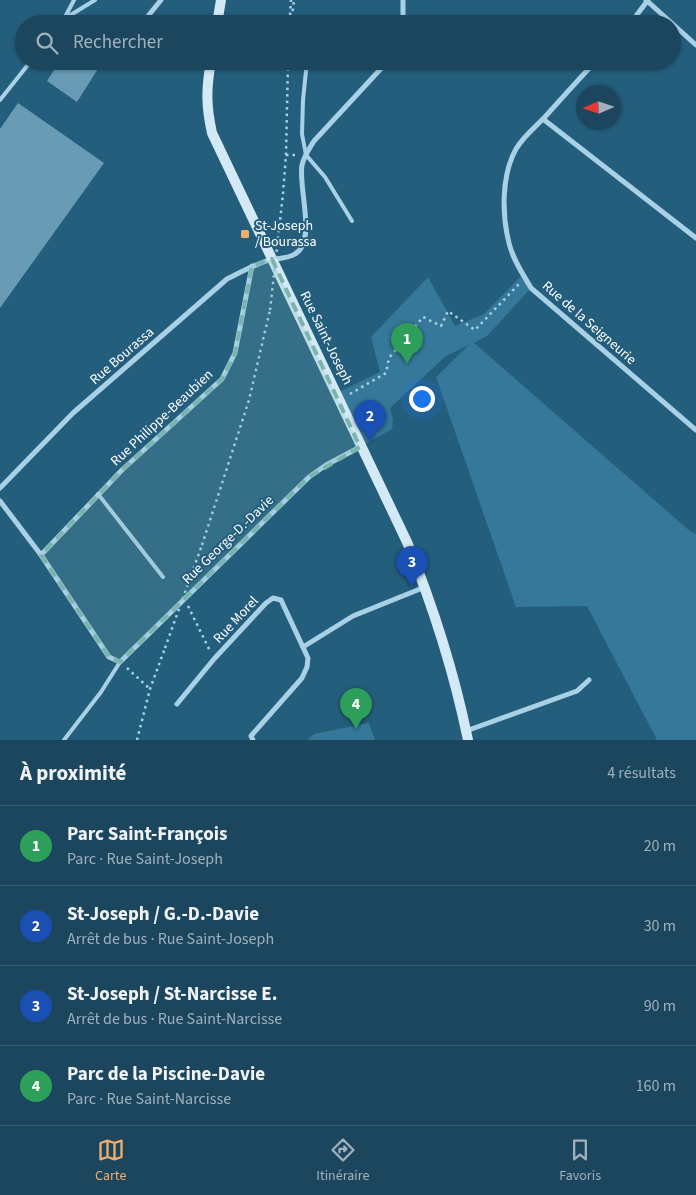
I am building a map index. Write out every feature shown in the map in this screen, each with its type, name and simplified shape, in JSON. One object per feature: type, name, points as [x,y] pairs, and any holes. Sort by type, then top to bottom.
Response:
[{"type":"street","points":[[149,15],[161,0]]},
{"type":"street","points":[[218,15],[221,0]]},
{"type":"street","points":[[403,0],[403,15]]},
{"type":"street","points":[[636,15],[647,0],[663,15]]},
{"type":"street","points":[[681,31],[696,45]]},
{"type":"street","name":"Rue Saint-Joseph","points":[[209,70],[207,84],[207,111],[212,133],[340,399],[360,447],[386,496],[426,587],[445,647],[467,735]]},
{"type":"street","points":[[306,155],[314,141],[380,70]]},
{"type":"street","name":"Rue de la Seigneurie","points":[[588,70],[516,150],[508,174],[505,197],[505,220],[509,244],[518,266],[532,288],[696,430]]},
{"type":"street","points":[[543,119],[696,238]]},
{"type":"street","name":"Rue Bourassa","points":[[0,488],[74,413],[227,279],[252,266],[272,259],[286,258],[297,253],[303,245],[306,234],[302,165],[306,155]]},
{"type":"street","name":"Rue Philippe-Beaubien","points":[[42,555],[98,494],[222,379],[235,353],[252,266]]},
{"type":"street","name":"Rue George-D.-Davie","points":[[120,662],[309,477],[326,465],[360,447]]},
{"type":"street","points":[[0,500],[42,555],[109,657],[120,662]]},
{"type":"street","points":[[250,739],[302,678],[308,658],[303,647],[353,616],[426,587]]},
{"type":"street","name":"Rue Morel","points":[[177,704],[214,659],[266,603],[273,598],[281,600],[303,647]]},
{"type":"street","points":[[467,735],[577,691],[589,680]]},
{"type":"lane","points":[[66,15],[74,0]]},
{"type":"lane","points":[[71,15],[95,0]]},
{"type":"lane","points":[[0,100],[24,70]]},
{"type":"lane","points":[[305,70],[302,134],[306,155],[325,177],[352,221]]},
{"type":"lane","points":[[98,494],[163,577]]},
{"type":"lane","points":[[64,740],[102,692],[120,662]]},
{"type":"path","points":[[291,15],[293,0]]},
{"type":"path","points":[[138,740],[150,689],[202,545],[249,400],[264,343],[270,310],[283,194],[288,70]]},
{"type":"path","points":[[340,399],[386,373],[389,358],[423,317],[441,326],[448,311],[475,330],[525,277]]},
{"type":"path","points":[[184,598],[214,659]]},
{"type":"path","points":[[120,662],[150,689]]},
{"type":"highlighted area","points":[[272,259],[360,447],[309,477],[120,662],[109,657],[41,555],[122,470],[222,379],[235,353],[252,266]]},
{"type":"shaded area","points":[[523,274],[531,288],[487,336],[474,343],[691,532],[696,534],[696,740],[657,740],[587,606],[516,607],[436,377],[469,345],[446,356],[390,408],[393,420],[392,429],[360,447],[337,393],[380,372],[371,337],[428,277],[455,326],[484,314]]},
{"type":"shaded area","points":[[369,723],[375,740],[308,740],[314,734]]},
{"type":"building","points":[[54,70],[97,70],[77,102],[47,81]]},
{"type":"building","points":[[18,103],[104,163],[0,308],[0,129]]},
{"type":"place","name":"St-Joseph / Bourassa","points":[[245,234]]},
{"type":"place","name":"Parc Saint-François","points":[[407,364]]},
{"type":"place","name":"St-Joseph / G.-D.-Davie","points":[[370,441]]},
{"type":"place","name":"St-Joseph / St-Narcisse E.","points":[[412,587]]},
{"type":"place","name":"Parc de la Piscine-Davie","points":[[356,729]]}]
